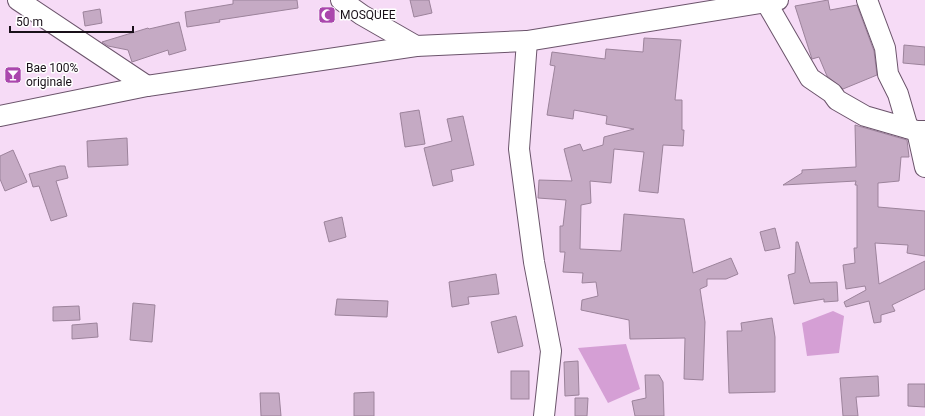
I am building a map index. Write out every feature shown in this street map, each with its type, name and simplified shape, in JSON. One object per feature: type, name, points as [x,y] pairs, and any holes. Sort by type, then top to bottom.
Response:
[{"type":"street","points":[[18,0],[147,86]]},
{"type":"street","points":[[341,0],[362,7],[416,46]]},
{"type":"street","points":[[867,0],[885,48],[888,74],[917,130],[925,167]]},
{"type":"street","points":[[0,116],[147,86],[416,46],[527,41],[772,1],[810,78],[832,93],[837,100],[864,116],[917,130]]},
{"type":"street","points":[[527,41],[519,149],[534,262],[551,351],[544,416]]},
{"type":"shaded area","points":[[833,311],[844,316],[839,353],[807,356],[802,323]]},
{"type":"shaded area","points":[[626,344],[640,389],[608,403],[578,348]]},
{"type":"building","points":[[233,0],[297,0],[298,8],[219,20],[220,22],[187,27],[185,12],[233,4]]},
{"type":"building","points":[[410,0],[429,0],[432,13],[414,17]]},
{"type":"building","points":[[828,0],[830,10],[857,5],[874,51],[877,75],[843,89],[827,76],[819,57],[812,59],[795,6]]},
{"type":"building","points":[[100,9],[102,23],[85,26],[83,12]]},
{"type":"building","points":[[179,22],[186,50],[169,55],[168,50],[132,62],[128,50],[108,46],[102,42],[148,28]]},
{"type":"building","points":[[644,38],[681,40],[675,100],[682,100],[682,130],[684,130],[683,146],[663,145],[658,193],[639,191],[644,152],[614,149],[611,183],[590,181],[591,203],[581,205],[580,249],[621,251],[624,214],[684,219],[693,273],[731,258],[738,274],[726,279],[707,279],[707,286],[700,289],[705,322],[703,380],[684,379],[685,338],[630,339],[629,320],[581,310],[582,300],[598,296],[596,282],[582,283],[583,273],[563,272],[565,252],[560,252],[560,226],[563,226],[566,200],[538,198],[539,180],[572,181],[564,149],[580,144],[583,151],[603,145],[604,137],[634,129],[606,124],[607,116],[574,110],[573,119],[547,115],[555,66],[550,65],[552,52],[605,59],[606,49],[643,52]]},
{"type":"building","points":[[904,45],[925,47],[925,65],[903,63]]},
{"type":"building","points":[[419,110],[425,144],[405,147],[400,113]]},
{"type":"building","points":[[463,116],[474,165],[451,170],[453,181],[433,186],[424,148],[452,141],[447,119]]},
{"type":"building","points":[[855,125],[907,140],[909,157],[901,157],[899,181],[878,183],[878,207],[925,211],[925,256],[907,253],[908,245],[875,243],[879,284],[925,261],[925,289],[892,305],[895,311],[881,315],[881,322],[874,323],[869,301],[846,307],[844,302],[866,290],[865,286],[846,289],[843,265],[855,263],[854,248],[857,248],[856,181],[783,185],[802,173],[802,170],[856,167]]},
{"type":"building","points":[[127,138],[128,165],[88,167],[87,141]]},
{"type":"building","points":[[13,150],[27,182],[5,191],[0,179],[0,156]]},
{"type":"building","points":[[65,166],[68,178],[56,181],[67,216],[51,221],[39,186],[33,187],[29,174]]},
{"type":"building","points":[[342,217],[346,237],[329,242],[324,222]]},
{"type":"building","points":[[775,228],[780,248],[765,251],[760,232]]},
{"type":"building","points":[[796,242],[798,242],[810,283],[837,282],[838,301],[824,302],[824,299],[794,304],[788,275],[795,273]]},
{"type":"building","points":[[496,274],[499,294],[468,297],[469,304],[452,307],[449,282]]},
{"type":"building","points":[[337,299],[388,301],[387,317],[335,315]]},
{"type":"building","points":[[133,303],[155,305],[152,342],[130,340]]},
{"type":"building","points":[[79,306],[80,320],[53,321],[53,307]]},
{"type":"building","points":[[516,316],[523,346],[498,353],[491,322]]},
{"type":"building","points":[[772,318],[775,337],[775,392],[729,393],[727,331],[742,331],[741,323]]},
{"type":"building","points":[[97,323],[98,337],[72,339],[72,325]]},
{"type":"building","points":[[578,361],[579,395],[565,396],[564,362]]},
{"type":"building","points":[[511,371],[529,371],[529,399],[511,399]]},
{"type":"building","points":[[645,375],[659,375],[663,382],[664,416],[635,416],[632,401],[646,398]]},
{"type":"building","points":[[878,376],[879,396],[856,397],[858,416],[843,416],[840,378]]},
{"type":"building","points":[[908,384],[925,384],[925,407],[908,406]]},
{"type":"building","points":[[374,392],[374,416],[354,416],[354,393]]},
{"type":"building","points":[[260,393],[279,393],[281,416],[261,416]]},
{"type":"building","points":[[575,398],[588,398],[587,416],[575,416]]},
{"type":"place","name":"MOSQUEE","points":[[327,15]]},
{"type":"place","name":"Bae 100% originale","points":[[13,75]]}]
